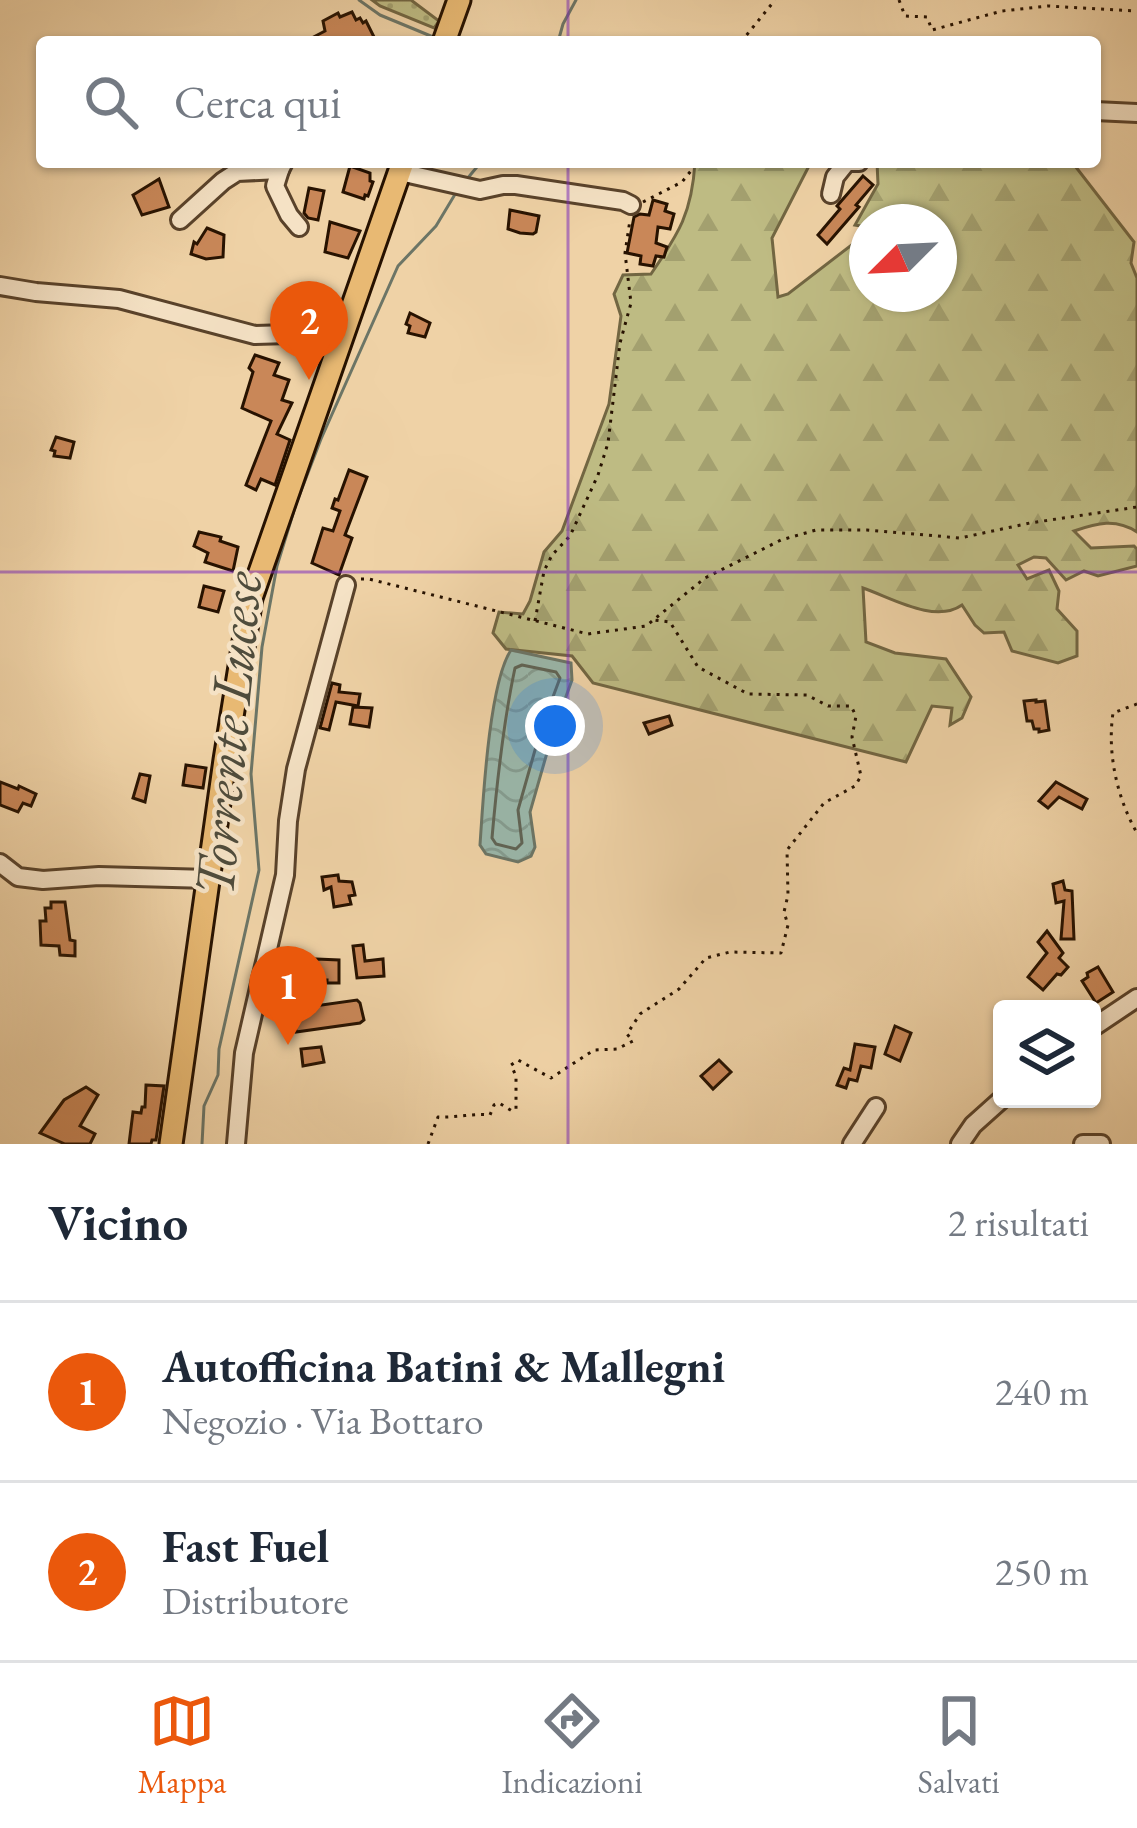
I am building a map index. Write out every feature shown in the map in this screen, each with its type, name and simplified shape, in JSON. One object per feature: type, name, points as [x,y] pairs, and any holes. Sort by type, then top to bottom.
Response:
[{"type":"main road","points":[[446,36],[459,0]]},
{"type":"main road","points":[[171,1144],[251,598],[401,168]]},
{"type":"street","points":[[1101,111],[1137,113]]},
{"type":"street","points":[[180,220],[237,172],[267,168]]},
{"type":"street","points":[[281,168],[275,186],[299,227]]},
{"type":"street","points":[[404,168],[480,190],[516,185],[631,205]]},
{"type":"street","points":[[831,194],[843,168]]},
{"type":"street","points":[[0,286],[119,299],[255,335],[289,334],[338,345]]},
{"type":"street","points":[[236,1144],[244,1053],[285,875],[296,769],[346,586]]},
{"type":"street","points":[[0,863],[17,877],[43,880],[99,876],[209,879]]},
{"type":"street","points":[[1101,1022],[1137,998]]},
{"type":"street","points":[[852,1144],[876,1107]]},
{"type":"street","points":[[959,1144],[993,1107]]},
{"type":"street","points":[[1083,1144],[1101,1144]]},
{"type":"path","points":[[746,36],[775,0]]},
{"type":"path","points":[[899,0],[905,16],[926,17],[932,30],[1002,11],[1048,6],[1137,11]]},
{"type":"path","points":[[535,621],[544,571],[569,536],[603,458],[620,343],[631,303],[625,253],[631,205],[675,187],[692,168]]},
{"type":"path","points":[[346,586],[353,580],[369,579],[588,634],[646,626],[705,578],[781,540],[816,530],[960,538],[1137,507]]},
{"type":"path","points":[[428,1144],[438,1118],[490,1115],[500,1103],[516,1109],[516,1076],[511,1065],[518,1060],[551,1078],[594,1050],[633,1042],[627,1034],[640,1014],[679,989],[706,958],[730,952],[781,953],[788,925],[784,913],[787,850],[824,803],[855,787],[861,776],[851,706],[828,706],[807,695],[748,694],[698,667],[670,622],[654,620]]},
{"type":"path","points":[[1137,704],[1113,712],[1111,725],[1114,775],[1137,833]]},
{"type":"green space","points":[[372,0],[411,0],[439,21],[434,28]]},
{"type":"green space","points":[[694,168],[808,168],[772,238],[778,297],[849,247],[849,312],[957,312],[957,204],[867,204],[878,184],[877,168],[1077,168],[1134,242],[1137,532],[1106,523],[1074,531],[1091,548],[1134,546],[1137,566],[1098,576],[1084,571],[1066,580],[1046,558],[1034,557],[1018,565],[1027,579],[1049,570],[1059,591],[1057,609],[1077,631],[1077,656],[1058,663],[1012,651],[1004,632],[984,633],[962,605],[926,611],[863,588],[866,642],[895,653],[946,659],[971,697],[962,718],[950,725],[952,708],[932,706],[906,762],[593,683],[572,656],[506,649],[493,633],[499,612],[523,614],[530,601],[544,552],[562,531],[609,404],[621,316],[614,294],[623,275],[651,274],[687,209]]},
{"type":"water","points":[[511,650],[571,663],[572,680],[530,812],[535,847],[531,856],[518,862],[486,854],[480,845],[492,715]]},
{"type":"building","points":[[352,12],[356,20],[366,21],[374,36],[315,36],[325,31],[323,21],[338,13],[340,17]]},
{"type":"building","points":[[349,168],[370,173],[373,182],[364,199],[343,192]]},
{"type":"building","points":[[863,176],[873,185],[857,204],[849,204],[849,219],[827,244],[818,235],[840,209],[837,206]]},
{"type":"building","points":[[159,179],[169,207],[142,215],[133,195]]},
{"type":"building","points":[[309,188],[324,191],[318,220],[304,213]]},
{"type":"building","points":[[653,200],[667,204],[665,211],[674,214],[670,229],[658,227],[656,243],[667,247],[653,266],[640,264],[641,256],[627,253],[634,217],[649,215]]},
{"type":"building","points":[[510,210],[539,216],[536,232],[508,229]]},
{"type":"building","points":[[330,222],[360,231],[348,258],[325,252]]},
{"type":"building","points":[[207,228],[224,235],[223,257],[191,254],[194,242]]},
{"type":"building","points":[[311,287],[337,297],[330,327],[281,321],[285,311],[301,317]]},
{"type":"building","points":[[410,313],[430,323],[425,337],[408,333]]},
{"type":"building","points":[[255,355],[279,363],[274,375],[289,380],[282,400],[292,403],[277,434],[290,440],[275,485],[261,479],[256,490],[246,485],[271,421],[242,408]]},
{"type":"building","points":[[56,437],[74,442],[70,458],[54,456],[51,450]]},
{"type":"building","points":[[349,470],[367,477],[345,535],[352,538],[339,575],[312,563],[323,528],[333,531],[340,511],[332,508]]},
{"type":"building","points":[[199,532],[238,547],[233,571],[205,562],[208,553],[194,546]]},
{"type":"building","points":[[204,586],[224,591],[218,612],[199,607]]},
{"type":"building","points":[[332,683],[340,685],[339,692],[360,694],[358,706],[336,702],[329,730],[320,728]]},
{"type":"building","points":[[1024,701],[1045,701],[1049,730],[1039,732],[1027,721]]},
{"type":"building","points":[[353,707],[372,708],[369,727],[350,724]]},
{"type":"building","points":[[669,716],[672,725],[649,734],[644,723]]},
{"type":"building","points":[[186,765],[206,768],[203,788],[183,785]]},
{"type":"building","points":[[140,774],[150,776],[145,802],[133,798]]},
{"type":"building","points":[[0,782],[36,794],[31,806],[23,803],[18,812],[0,805]]},
{"type":"building","points":[[1056,782],[1087,799],[1082,809],[1059,797],[1048,808],[1039,801]]},
{"type":"building","points":[[338,875],[339,881],[352,882],[355,895],[349,896],[351,904],[334,907],[331,887],[324,890],[322,877]]},
{"type":"building","points":[[1063,881],[1065,890],[1072,891],[1074,939],[1061,939],[1064,901],[1056,903],[1053,884]]},
{"type":"building","points":[[51,902],[65,902],[75,956],[60,955],[59,946],[41,945],[40,921],[46,921],[45,908],[51,908]]},
{"type":"building","points":[[1047,931],[1068,967],[1043,990],[1028,977],[1047,953],[1038,942]]},
{"type":"building","points":[[363,945],[365,961],[383,959],[384,976],[357,978],[353,946]]},
{"type":"building","points":[[316,959],[339,960],[339,983],[316,976]]},
{"type":"building","points":[[1098,967],[1113,992],[1094,1000],[1082,981]]},
{"type":"building","points":[[357,1000],[364,1020],[360,1023],[296,1032],[293,1009]]},
{"type":"building","points":[[895,1026],[911,1033],[900,1061],[885,1054]]},
{"type":"building","points":[[855,1044],[875,1047],[871,1068],[861,1066],[857,1081],[849,1079],[846,1088],[837,1085],[844,1068],[850,1070]]},
{"type":"building","points":[[321,1047],[324,1062],[303,1066],[301,1049]]},
{"type":"building","points":[[719,1060],[731,1072],[713,1089],[701,1076]]},
{"type":"building","points":[[146,1085],[164,1086],[156,1140],[129,1144],[133,1112],[141,1113],[145,1107]]},
{"type":"building","points":[[86,1087],[98,1095],[80,1126],[95,1134],[90,1144],[65,1144],[40,1133],[64,1100]]},
{"type":"waterway","points":[[359,0],[380,15],[431,36]]},
{"type":"waterway","name":"Torrente Lucese","points":[[560,36],[576,0]]},
{"type":"waterway","name":"Torrente Lucese","points":[[467,179],[476,168]]},
{"type":"waterway","name":"Torrente Lucese","points":[[202,1144],[204,1106],[218,1075],[219,1049],[259,870],[251,774],[262,647],[277,566],[321,439],[398,266],[436,226],[457,191]]},
{"type":"place","name":"Fast Fuel","points":[[309,380]]},
{"type":"place","name":"Autofficina Batini & Mallegni","points":[[288,1045]]}]
